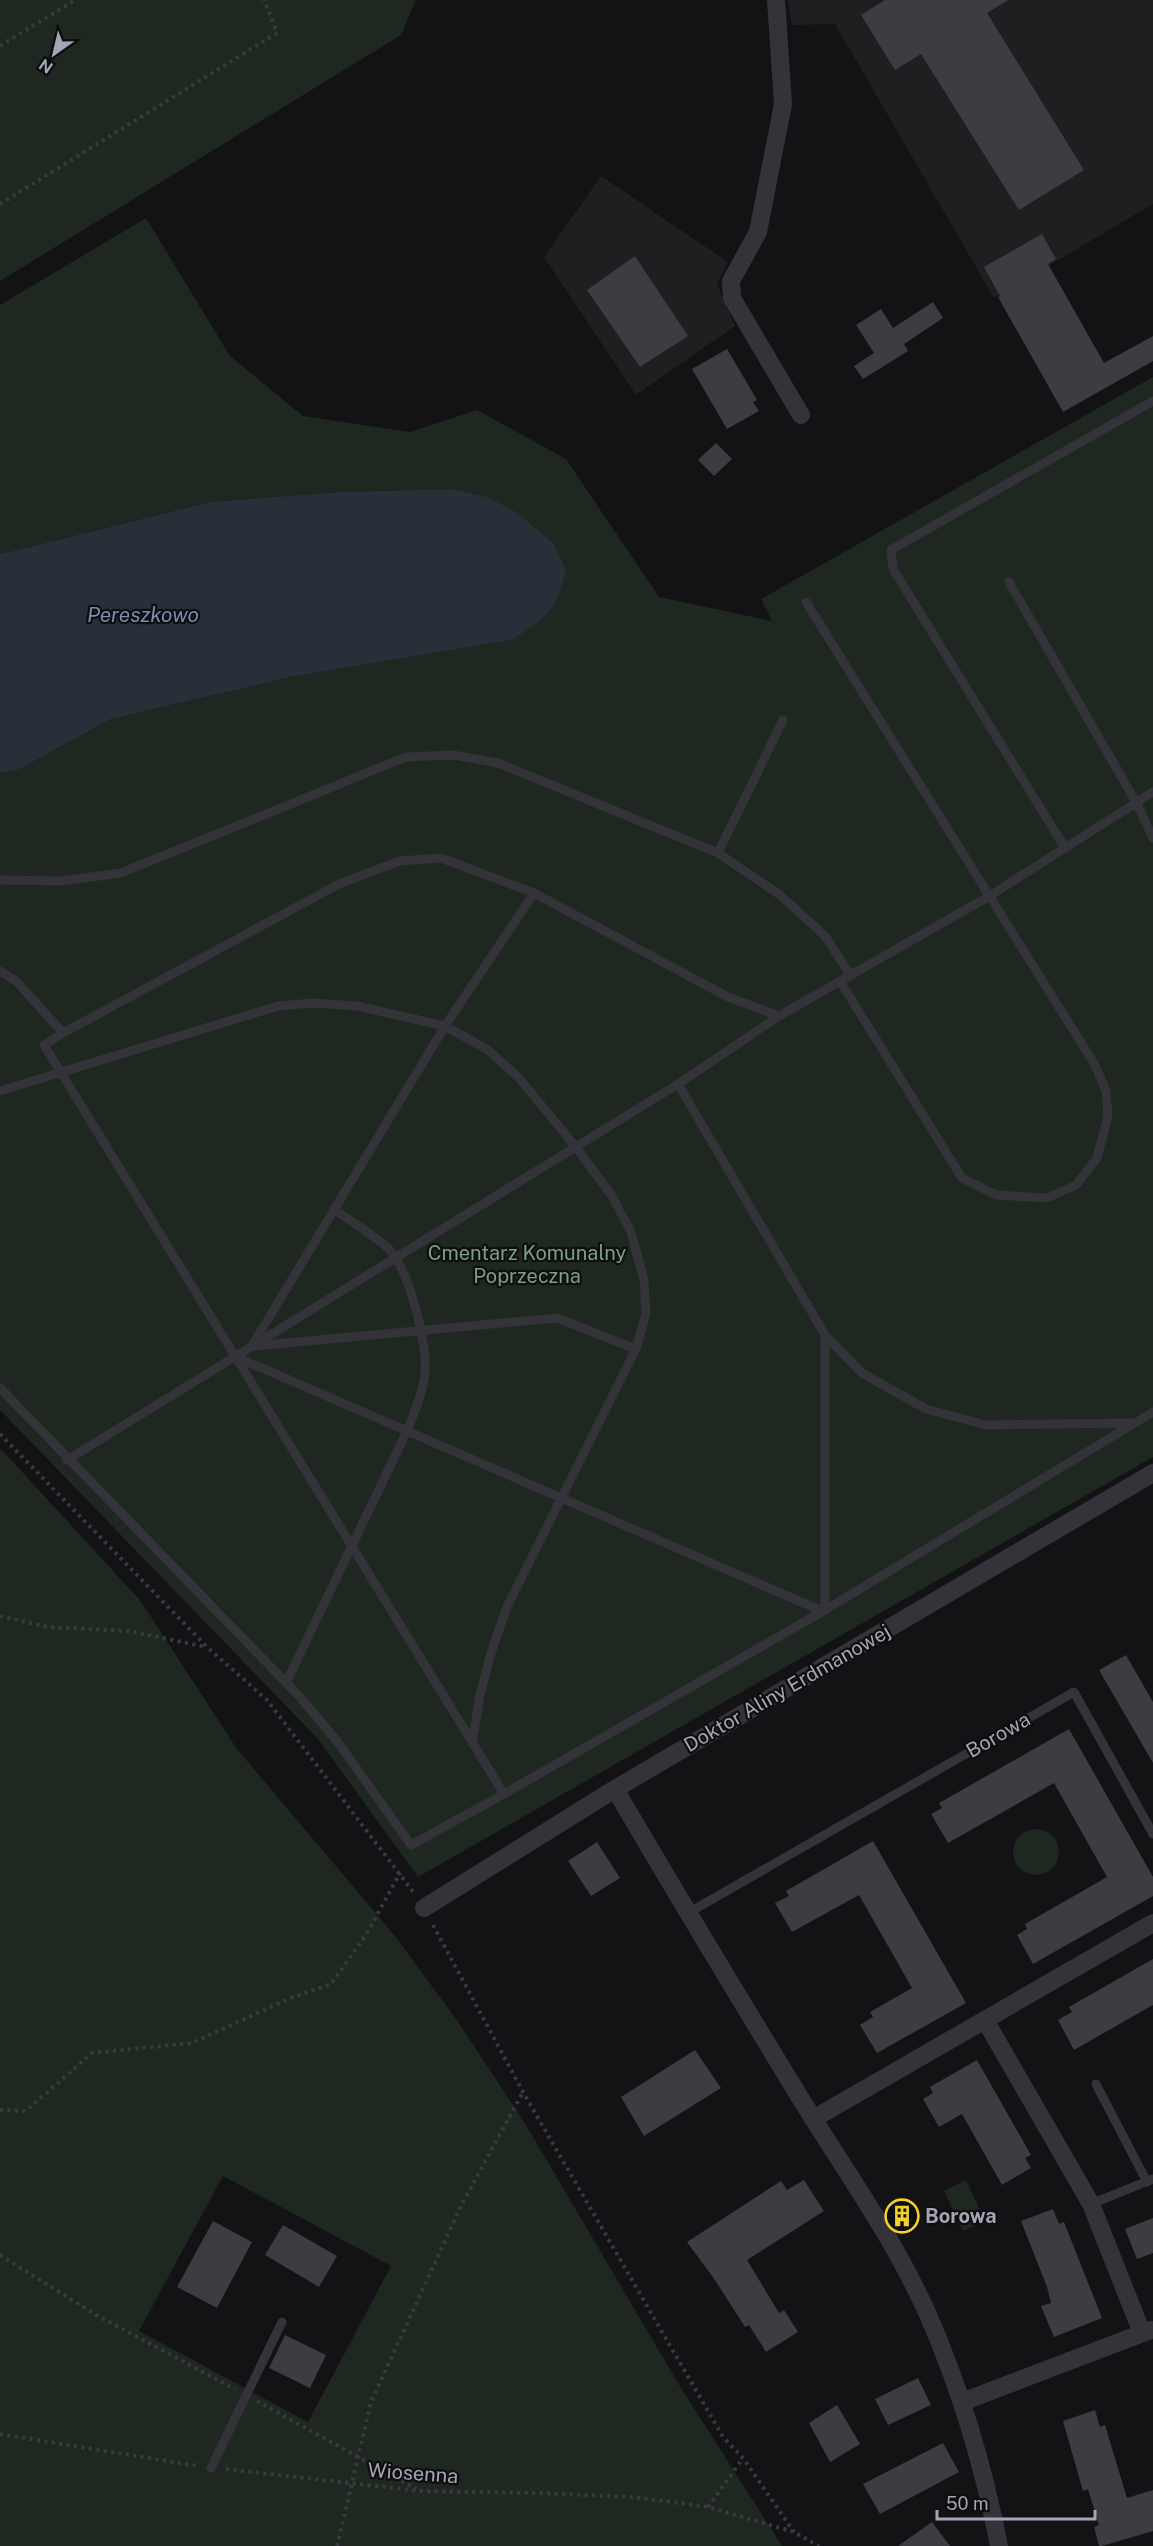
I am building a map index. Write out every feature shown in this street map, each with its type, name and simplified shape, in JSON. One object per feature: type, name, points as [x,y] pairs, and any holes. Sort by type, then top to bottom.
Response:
[{"type":"street","points":[[776,0],[783,104],[758,232],[731,281],[732,298],[801,415]]},
{"type":"street","name":"Doktor Aliny Erdmanowej","points":[[424,1908],[615,1788],[1153,1473]]},
{"type":"street","points":[[615,1788],[813,2119],[877,2219],[928,2316],[962,2402],[990,2499],[999,2546]]},
{"type":"street","points":[[813,2119],[1153,1923]]},
{"type":"street","points":[[962,2402],[1147,2331],[1091,2204],[985,2020]]},
{"type":"lane","points":[[1065,848],[893,569],[891,550],[1153,401]]},
{"type":"lane","points":[[1009,582],[1136,802],[1153,838]]},
{"type":"lane","points":[[806,602],[988,897],[1095,1065],[1106,1091],[1108,1116],[1097,1158],[1076,1185],[1047,1198],[996,1196],[962,1178],[840,981]]},
{"type":"lane","points":[[717,853],[783,720]]},
{"type":"lane","points":[[0,880],[61,881],[122,873],[406,757],[453,755],[498,763],[717,853],[780,895],[825,936],[851,976]]},
{"type":"lane","points":[[67,1460],[678,1084],[779,1016],[988,897],[1153,792]]},
{"type":"lane","points":[[504,1794],[44,1045],[341,883],[400,861],[441,858],[534,892],[728,998],[779,1016]]},
{"type":"lane","points":[[252,1346],[445,1026],[534,892]]},
{"type":"lane","points":[[0,971],[17,982],[63,1033]]},
{"type":"lane","points":[[0,1091],[278,1006],[314,1003],[357,1006],[445,1026],[488,1050],[519,1078],[575,1146],[612,1196],[633,1242],[644,1280],[646,1314],[636,1349],[507,1607],[485,1674],[472,1743]]},
{"type":"lane","points":[[678,1084],[825,1335],[862,1373],[926,1408],[986,1425],[1134,1423]]},
{"type":"lane","points":[[286,1683],[407,1431],[417,1407],[425,1374],[422,1331],[402,1266],[387,1248],[334,1209]]},
{"type":"lane","points":[[252,1346],[557,1318],[636,1349]]},
{"type":"lane","points":[[824,1611],[825,1335]]},
{"type":"lane","points":[[234,1356],[824,1611]]},
{"type":"lane","points":[[0,1388],[67,1460],[286,1683],[337,1741],[411,1845],[824,1611],[1153,1412]]},
{"type":"lane","name":"Borowa","points":[[688,1913],[1074,1692],[1153,1834]]},
{"type":"lane","points":[[1091,2204],[1150,2180],[1096,2084]]},
{"type":"lane","points":[[212,2468],[282,2322]]},
{"type":"path","points":[[0,46],[75,0]]},
{"type":"path","points":[[0,204],[277,33],[264,0]]},
{"type":"path","points":[[0,1434],[207,1647],[267,1700],[400,1873],[424,1908],[524,2092],[723,2437],[742,2458],[794,2532]]},
{"type":"path","points":[[0,1616],[48,1627],[129,1631],[207,1647]]},
{"type":"path","points":[[0,2110],[27,2111],[92,2053],[192,2043],[288,1999],[331,1984],[366,1935],[400,1873]]},
{"type":"path","points":[[337,2546],[371,2402],[461,2206],[524,2092]]},
{"type":"path","points":[[0,2255],[99,2316],[419,2491]]},
{"type":"path","name":"Wiosenna","points":[[0,2434],[212,2468],[419,2491],[538,2493],[634,2498],[708,2507],[794,2532],[819,2546]]},
{"type":"path","points":[[708,2507],[742,2458]]},
{"type":"shaded area","points":[[788,0],[1153,0],[1153,204],[994,298],[835,24],[792,25]]},
{"type":"shaded area","points":[[601,176],[728,262],[717,284],[735,326],[636,395],[544,257]]},
{"type":"green space","points":[[0,0],[416,0],[401,35],[0,281]]},
{"type":"green space","name":"Cmentarz Komunalny Poprzeczna","points":[[146,218],[230,356],[303,416],[410,432],[477,410],[566,459],[659,597],[772,621],[761,599],[1153,377],[1153,1457],[418,1877],[318,1739],[0,1410],[0,774],[20,769],[111,719],[291,677],[512,640],[451,489],[339,492],[209,502],[0,554],[0,305]]},
{"type":"green space","points":[[0,1448],[140,1600],[237,1749],[395,1936],[456,2019],[523,2120],[681,2388],[782,2546],[0,2546]],"holes":[[[223,2176],[391,2266],[308,2422],[139,2331]]]},
{"type":"green space","points":[[1036,1829],[1052,1836],[1059,1852],[1052,1868],[1036,1875],[1020,1868],[1013,1852],[1020,1836]]},
{"type":"green space","points":[[966,2180],[985,2221],[963,2231],[944,2191]]},
{"type":"water","name":"Pereszkowo","points":[[451,489],[487,497],[516,512],[553,543],[566,570],[558,595],[548,612],[512,640],[291,677],[111,719],[20,769],[0,774],[0,554],[209,502],[339,492]]},
{"type":"building","points":[[885,0],[1008,0],[987,13],[1084,170],[1019,210],[921,54],[895,70],[861,15]]},
{"type":"building","points":[[1042,234],[1056,259],[1048,264],[1104,363],[1153,336],[1153,361],[1063,412],[998,297],[1000,296],[984,267]]},
{"type":"building","points":[[635,256],[688,336],[640,367],[587,290]]},
{"type":"building","points":[[933,302],[943,318],[904,344],[908,351],[863,379],[854,366],[874,353],[856,325],[881,309],[893,328]]},
{"type":"building","points":[[727,349],[757,400],[753,402],[759,411],[727,429],[692,369]]},
{"type":"building","points":[[716,443],[732,459],[714,476],[698,460]]},
{"type":"building","points":[[1126,1655],[1153,1702],[1153,1763],[1099,1670]]},
{"type":"building","points":[[1069,1729],[1153,1877],[1153,1896],[1033,1964],[1017,1935],[1027,1929],[1025,1924],[1107,1877],[1054,1783],[948,1843],[931,1814],[942,1808],[939,1803]]},
{"type":"building","points":[[873,1841],[966,2003],[877,2053],[860,2025],[873,2017],[870,2012],[912,1988],[859,1895],[792,1932],[775,1903],[789,1896],[786,1891]]},
{"type":"building","points":[[597,1842],[620,1878],[591,1896],[568,1861]]},
{"type":"building","points":[[1153,1959],[1153,2005],[1074,2050],[1058,2020],[1072,2012],[1069,2007]]},
{"type":"building","points":[[695,2050],[721,2088],[644,2136],[621,2097]]},
{"type":"building","points":[[977,2060],[1031,2155],[1025,2158],[1031,2168],[1002,2185],[962,2114],[939,2127],[923,2099],[933,2093],[930,2087]]},
{"type":"building","points":[[804,2180],[824,2211],[747,2260],[779,2313],[784,2310],[798,2332],[766,2352],[749,2325],[745,2327],[687,2242],[781,2181],[787,2190]]},
{"type":"building","points":[[1053,2209],[1059,2224],[1064,2222],[1102,2318],[1054,2337],[1041,2306],[1051,2303],[1047,2287],[1021,2221]]},
{"type":"building","points":[[1153,2218],[1153,2253],[1137,2259],[1125,2229]]},
{"type":"building","points":[[213,2221],[252,2242],[217,2308],[177,2287]]},
{"type":"building","points":[[283,2225],[337,2256],[319,2287],[265,2255]]},
{"type":"building","points":[[285,2335],[326,2355],[310,2388],[269,2368]]},
{"type":"building","points":[[918,2378],[931,2405],[888,2425],[875,2399]]},
{"type":"building","points":[[837,2405],[860,2444],[830,2462],[809,2423]]},
{"type":"building","points":[[1095,2410],[1100,2427],[1105,2425],[1127,2498],[1153,2490],[1153,2531],[1102,2546],[1099,2546],[1094,2527],[1099,2525],[1088,2489],[1083,2491],[1063,2421]]},
{"type":"building","points":[[943,2443],[959,2472],[880,2514],[863,2484]]},
{"type":"building","points":[[932,2522],[950,2546],[898,2546]]},
{"type":"place","name":"Borowa","points":[[902,2216]]}]
